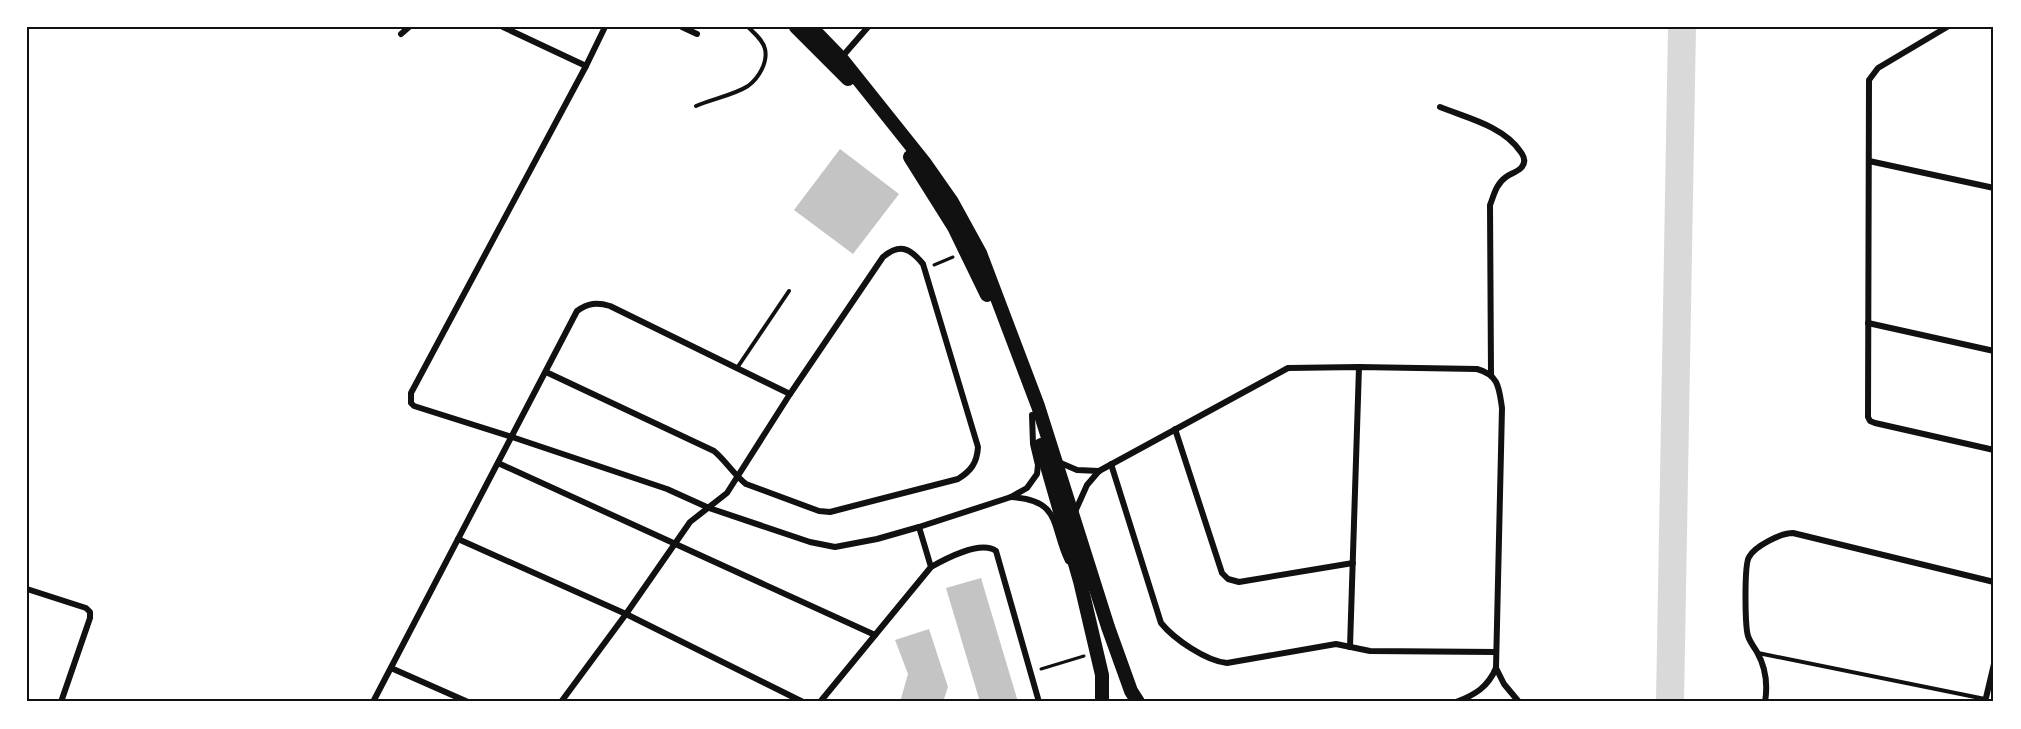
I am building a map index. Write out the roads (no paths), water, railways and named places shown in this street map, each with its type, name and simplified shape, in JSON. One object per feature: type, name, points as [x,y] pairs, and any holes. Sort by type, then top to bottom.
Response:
[{"type":"highway","points":[[796,27],[851,82],[913,160],[954,227],[991,304],[1032,415],[1080,581],[1102,675],[1102,702]]},
{"type":"highway","points":[[811,27],[841,58],[930,170],[952,202],[980,253],[1018,352],[1108,627],[1131,691],[1138,702]]},
{"type":"street","points":[[401,34],[409,27]]},
{"type":"street","points":[[503,27],[586,66]]},
{"type":"street","points":[[605,27],[411,393],[411,403],[418,408],[512,436],[667,489],[709,508],[810,542],[835,547],[877,539],[1011,497],[1027,488],[1037,474],[1038,465],[1033,444],[1032,415]]},
{"type":"street","points":[[682,27],[697,34]]},
{"type":"street","points":[[841,58],[868,27]]},
{"type":"street","points":[[1947,27],[1878,68],[1869,80],[1868,417],[1870,421],[1994,450]]},
{"type":"street","points":[[1440,107],[1504,134],[1515,144],[1525,162],[1521,168],[1504,178],[1496,188],[1491,205],[1491,374],[1497,383],[1502,408],[1496,668],[1486,686],[1456,702]]},
{"type":"street","points":[[1869,161],[1994,188]]},
{"type":"street","points":[[546,372],[714,451],[738,476],[746,484],[819,512],[830,512],[958,479],[968,473],[974,465],[978,447],[923,264],[914,253],[904,248],[892,250],[882,257],[790,394],[738,476],[728,493],[690,522],[561,702]]},
{"type":"street","points":[[373,702],[577,311],[591,304],[601,303],[610,306],[790,394]]},
{"type":"street","points":[[1868,323],[1994,351]]},
{"type":"street","points":[[1350,647],[1359,367]]},
{"type":"street","points":[[1073,517],[1082,495],[1099,471],[1288,368],[1477,369],[1491,374]]},
{"type":"street","points":[[1175,429],[1222,573],[1228,579],[1239,582],[1353,563]]},
{"type":"street","points":[[1055,461],[1077,471],[1099,471]]},
{"type":"street","points":[[498,463],[875,635]]},
{"type":"street","points":[[1111,464],[1161,623],[1170,634],[1213,660],[1227,663],[1336,644],[1370,651],[1496,652]]},
{"type":"street","points":[[1011,497],[1036,501],[1051,514],[1065,554],[1080,581]]},
{"type":"street","points":[[919,526],[930,567]]},
{"type":"street","points":[[1765,702],[1767,682],[1765,667],[1749,639],[1746,627],[1746,562],[1752,553],[1780,534],[1793,533],[1994,582]]},
{"type":"street","points":[[458,539],[626,614],[804,702]]},
{"type":"street","points":[[820,702],[930,567],[949,557],[985,547],[996,551],[1039,702]]},
{"type":"street","points":[[27,589],[86,608],[90,612],[90,618],[61,702]]},
{"type":"street","points":[[1985,700],[1994,664]]},
{"type":"street","points":[[391,668],[468,702]]},
{"type":"street","points":[[1496,668],[1504,684],[1519,702]]},
{"type":"lane","points":[[696,106],[747,86],[757,78],[764,65],[765,49],[748,27]]},
{"type":"lane","points":[[737,368],[789,291]]},
{"type":"lane","points":[[1758,653],[1985,700]]},
{"type":"waterway","points":[[1670,702],[1682,27]]}]
